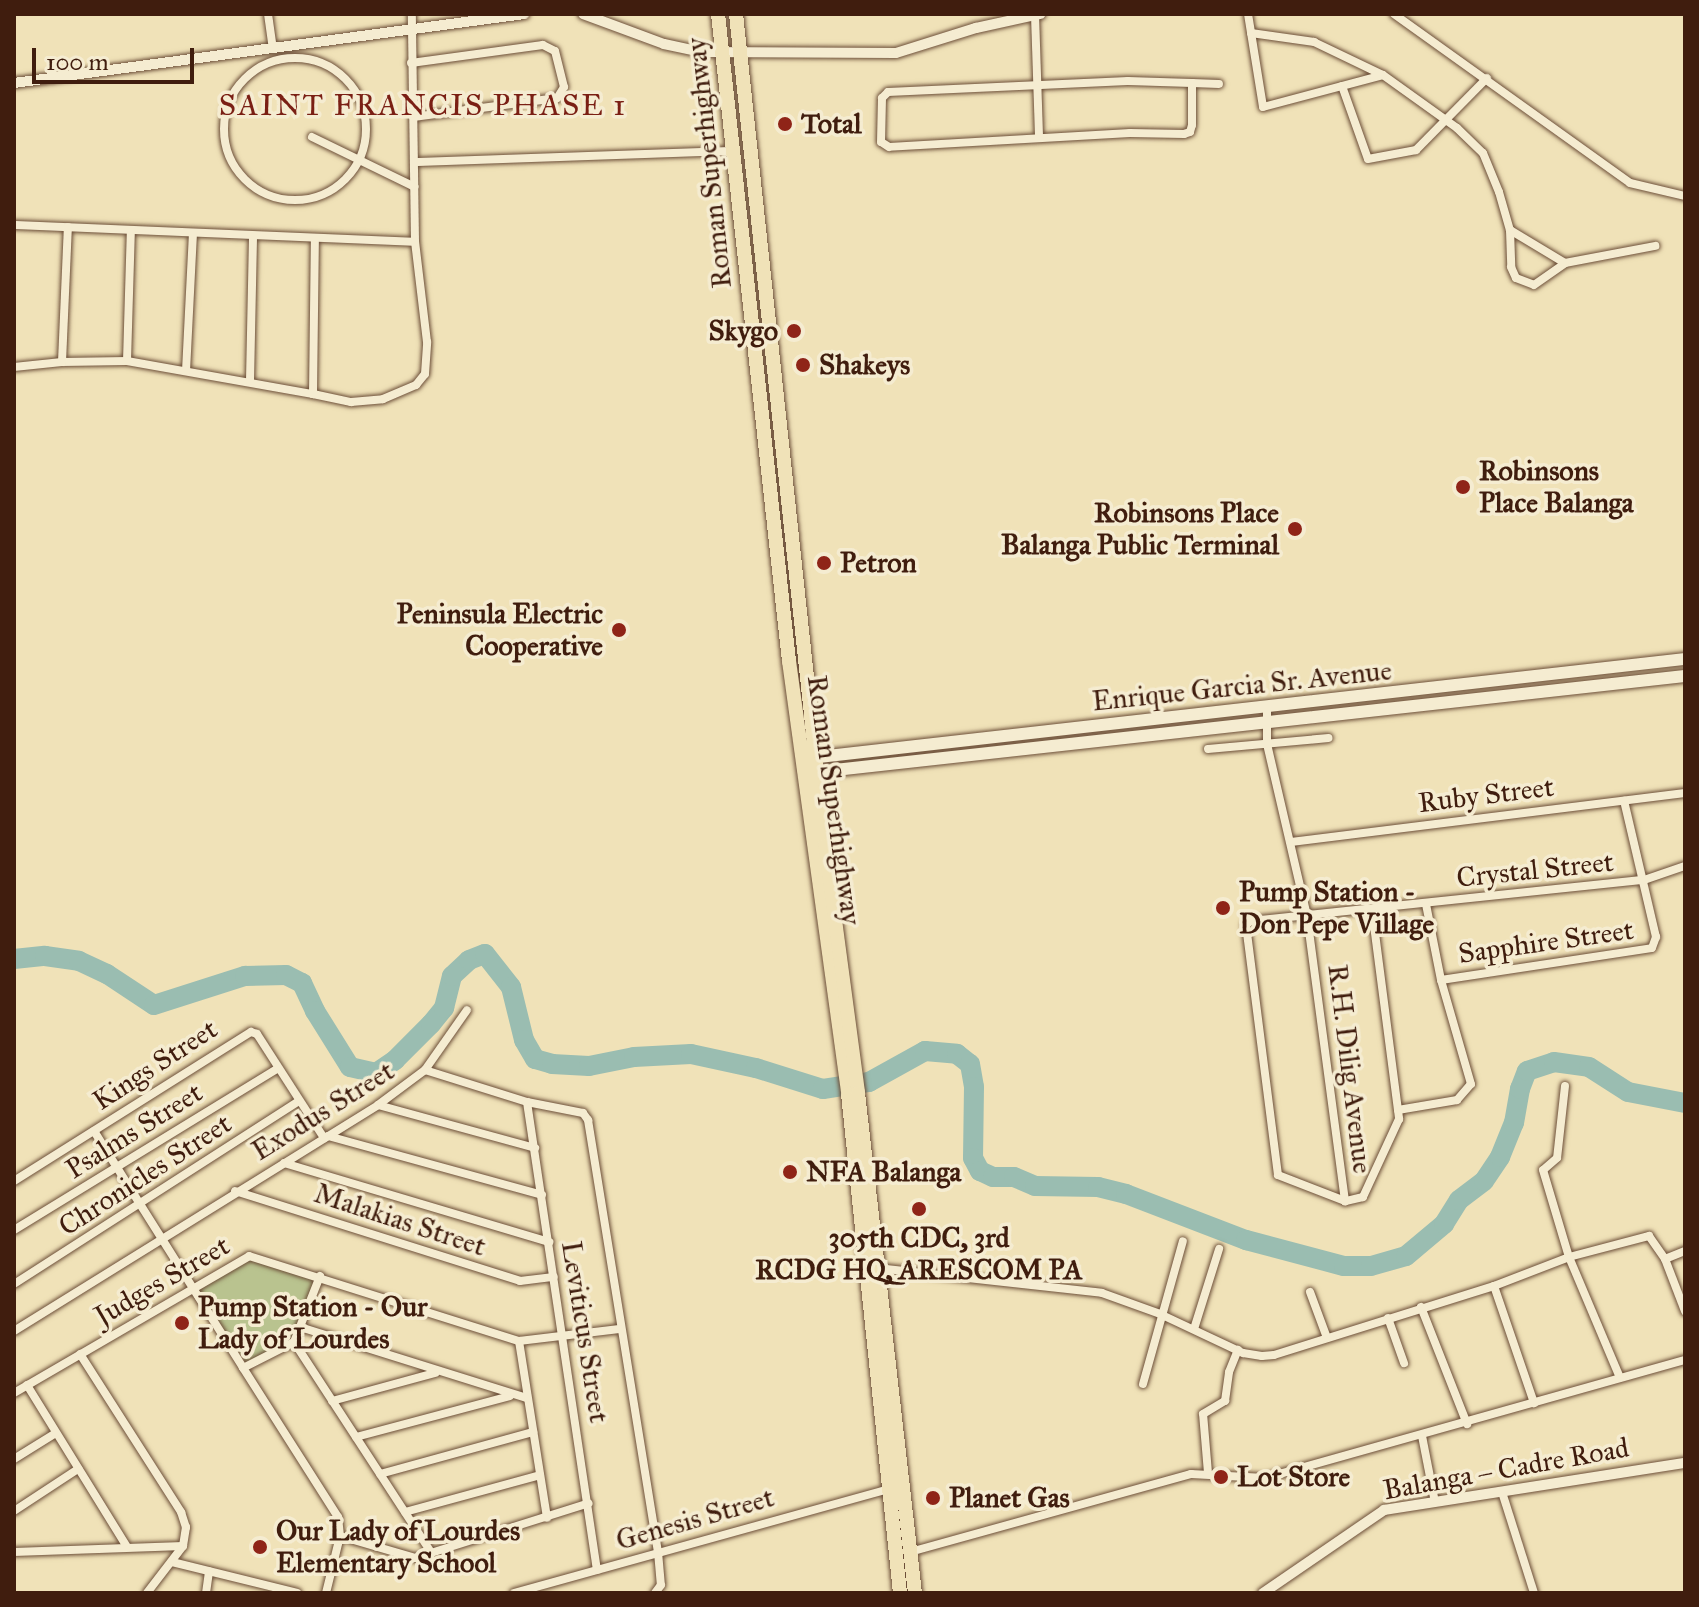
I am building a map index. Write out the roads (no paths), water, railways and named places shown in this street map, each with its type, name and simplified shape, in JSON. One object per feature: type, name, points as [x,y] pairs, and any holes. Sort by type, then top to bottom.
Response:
[{"type":"main road","name":"Roman Superhighway","points":[[718,14],[789,661],[811,765]]},
{"type":"main road","name":"Roman Superhighway","points":[[736,14],[811,765],[877,1268],[915,1593]]},
{"type":"main road","name":"Enrique Garcia Sr. Avenue","points":[[811,765],[1267,707],[1685,659]]},
{"type":"main road","name":"Enrique Garcia Sr. Avenue","points":[[811,765],[1266,724],[1685,676]]},
{"type":"main road","name":"Roman Superhighway","points":[[853,1093],[900,1593]]},
{"type":"street","points":[[268,14],[273,48]]},
{"type":"street","points":[[14,367],[62,362],[127,361],[250,381],[351,402],[383,399],[416,385],[425,374],[427,342],[415,242],[412,14]]},
{"type":"street","points":[[14,83],[524,14]]},
{"type":"street","points":[[583,14],[664,44],[723,52],[896,53],[976,28],[1038,14],[1039,137]]},
{"type":"street","points":[[1248,14],[1263,107],[1383,75]]},
{"type":"street","points":[[1394,14],[1630,183],[1685,196]]},
{"type":"street","points":[[1251,33],[1314,42],[1383,75],[1447,120],[1483,153],[1510,230],[1511,267],[1516,278],[1534,285],[1565,263],[1655,246]]},
{"type":"street","points":[[411,63],[543,45],[555,51],[564,87],[557,98],[413,117]]},
{"type":"street","points":[[298,58],[324,63],[347,79],[362,102],[367,131],[359,163],[343,183],[317,198],[287,200],[260,192],[238,173],[226,148],[223,122],[232,95],[248,75],[270,62],[298,58]]},
{"type":"street","points":[[1342,86],[1368,159],[1416,150],[1487,78]]},
{"type":"street","points":[[1192,83],[1192,125],[1190,132],[1184,134],[1039,137],[889,147],[881,142],[882,98],[888,92],[1128,81],[1192,83],[1219,84]]},
{"type":"street","points":[[312,137],[359,163],[415,187]]},
{"type":"street","points":[[415,162],[734,151]]},
{"type":"street","points":[[14,225],[415,242]]},
{"type":"street","points":[[62,362],[68,227]]},
{"type":"street","points":[[127,361],[131,230]]},
{"type":"street","points":[[1510,230],[1565,263]]},
{"type":"street","points":[[186,371],[193,233]]},
{"type":"street","points":[[250,381],[253,236]]},
{"type":"street","points":[[313,394],[315,239]]},
{"type":"street","name":"R.H. Dilig Avenue","points":[[1267,707],[1267,744],[1307,916],[1345,1201]]},
{"type":"street","points":[[1208,749],[1329,738]]},
{"type":"street","name":"Ruby Street","points":[[1291,842],[1685,793]]},
{"type":"street","points":[[1624,801],[1644,880]]},
{"type":"street","name":"Crystal Street","points":[[1345,1201],[1278,1175],[1245,930],[1251,921],[1644,880],[1685,866]]},
{"type":"street","name":"Sapphire Street","points":[[1441,980],[1652,948],[1655,943],[1644,880]]},
{"type":"street","points":[[1398,1110],[1457,1100],[1471,1084],[1441,980],[1426,904]]},
{"type":"street","points":[[1345,1201],[1363,1197],[1398,1125],[1372,910]]},
{"type":"street","points":[[425,1070],[467,1010]]},
{"type":"street","name":"Kings Street","points":[[14,1181],[244,1034],[257,1034],[298,1102],[326,1137]]},
{"type":"street","name":"Psalms Street","points":[[14,1230],[277,1069]]},
{"type":"street","name":"Exodus Street","points":[[14,1331],[378,1105],[425,1070],[527,1102],[574,1109],[583,1113],[588,1120],[619,1329],[658,1552],[661,1585],[655,1593]]},
{"type":"street","points":[[1565,1086],[1557,1158],[1543,1170],[1569,1257],[1620,1378]]},
{"type":"street","name":"Chronicles Street","points":[[14,1284],[298,1102]]},
{"type":"street","name":"Leviticus Street","points":[[527,1102],[597,1570]]},
{"type":"street","points":[[378,1105],[535,1148]]},
{"type":"street","points":[[94,1131],[160,1240],[338,1517],[340,1536],[326,1593]]},
{"type":"street","points":[[326,1137],[542,1195]]},
{"type":"street","points":[[284,1163],[549,1242]]},
{"type":"street","name":"Malakias Street","points":[[235,1191],[520,1281],[554,1277]]},
{"type":"street","points":[[877,1268],[1102,1293],[1160,1314],[1238,1350],[1274,1355],[1494,1286],[1569,1257],[1644,1236],[1653,1239],[1665,1259],[1685,1311]]},
{"type":"street","points":[[1143,1384],[1160,1314],[1183,1241]]},
{"type":"street","points":[[1194,1329],[1219,1249]]},
{"type":"street","points":[[1665,1259],[1685,1251]]},
{"type":"street","name":"Judges Street","points":[[14,1393],[249,1256],[519,1341],[619,1329]]},
{"type":"street","points":[[243,1368],[294,1342],[320,1276]]},
{"type":"street","points":[[1494,1286],[1534,1403]]},
{"type":"street","points":[[1310,1292],[1327,1338]]},
{"type":"street","points":[[1421,1307],[1467,1424]]},
{"type":"street","points":[[1388,1318],[1404,1363]]},
{"type":"street","points":[[300,1327],[527,1398]]},
{"type":"street","points":[[519,1341],[547,1518]]},
{"type":"street","points":[[294,1342],[430,1551]]},
{"type":"street","points":[[1208,1473],[1203,1414],[1225,1401],[1229,1372],[1238,1350]]},
{"type":"street","points":[[80,1354],[181,1512],[186,1527],[183,1546],[147,1593]]},
{"type":"street","points":[[910,1552],[1176,1478],[1208,1473],[1243,1480],[1265,1478],[1467,1424],[1685,1360]]},
{"type":"street","points":[[332,1401],[438,1372]]},
{"type":"street","points":[[27,1385],[127,1547]]},
{"type":"street","points":[[356,1437],[513,1396]]},
{"type":"street","points":[[380,1474],[533,1432]]},
{"type":"street","points":[[14,1459],[56,1433]]},
{"type":"street","points":[[1422,1436],[1435,1502]]},
{"type":"street","name":"Balanga – Cadre Road","points":[[1263,1593],[1381,1511],[1685,1463]]},
{"type":"street","points":[[14,1511],[78,1469]]},
{"type":"street","points":[[405,1512],[540,1475]]},
{"type":"street","name":"Genesis Street","points":[[514,1593],[888,1489]]},
{"type":"street","points":[[1502,1492],[1534,1593]]},
{"type":"street","points":[[340,1536],[415,1558],[589,1503]]},
{"type":"street","points":[[14,1552],[183,1546]]},
{"type":"street","points":[[172,1562],[297,1593]]},
{"type":"street","points":[[206,1593],[209,1571]]},
{"type":"waterway","points":[[14,959],[45,956],[79,961],[107,974],[154,1005],[245,976],[286,975],[302,983],[315,1011],[350,1067],[376,1073],[395,1060],[444,1008],[452,976],[469,960],[485,954],[511,987],[524,1040],[535,1059],[552,1064],[589,1066],[634,1057],[691,1054],[756,1068],[823,1089],[869,1082],[925,1051],[957,1054],[970,1064],[974,1087],[973,1158],[980,1171],[993,1177],[1014,1177],[1035,1186],[1098,1187],[1126,1194],[1246,1240],[1344,1266],[1371,1266],[1406,1256],[1444,1224],[1459,1200],[1484,1181],[1500,1157],[1514,1123],[1520,1089],[1527,1071],[1554,1062],[1589,1067],[1628,1092],[1685,1103]]},
{"type":"place","name":"Total","points":[[785,124]]},
{"type":"place","name":"Skygo","points":[[794,331]]},
{"type":"place","name":"Shakeys","points":[[803,365]]},
{"type":"place","name":"Robinsons Place Balanga","points":[[1463,487]]},
{"type":"place","name":"Robinsons Place Balanga Public Terminal","points":[[1295,529]]},
{"type":"place","name":"Petron","points":[[824,563]]},
{"type":"place","name":"Peninsula Electric Cooperative","points":[[619,630]]},
{"type":"place","name":"Pump Station - Don Pepe Village","points":[[1223,908]]},
{"type":"place","name":"NFA Balanga","points":[[790,1172]]},
{"type":"place","name":"305th CDC, 3rd RCDG HQ, ARESCOM PA","points":[[919,1209]]},
{"type":"place","name":"Pump Station - Our Lady of Lourdes","points":[[182,1323]]},
{"type":"place","name":"Lot Store","points":[[1221,1477]]},
{"type":"place","name":"Planet Gas","points":[[933,1498]]},
{"type":"place","name":"Our Lady of Lourdes Elementary School","points":[[260,1547]]},
{"type":"district","name":"SAINT FRANCIS PHASE 1","points":[[423,105]]}]
